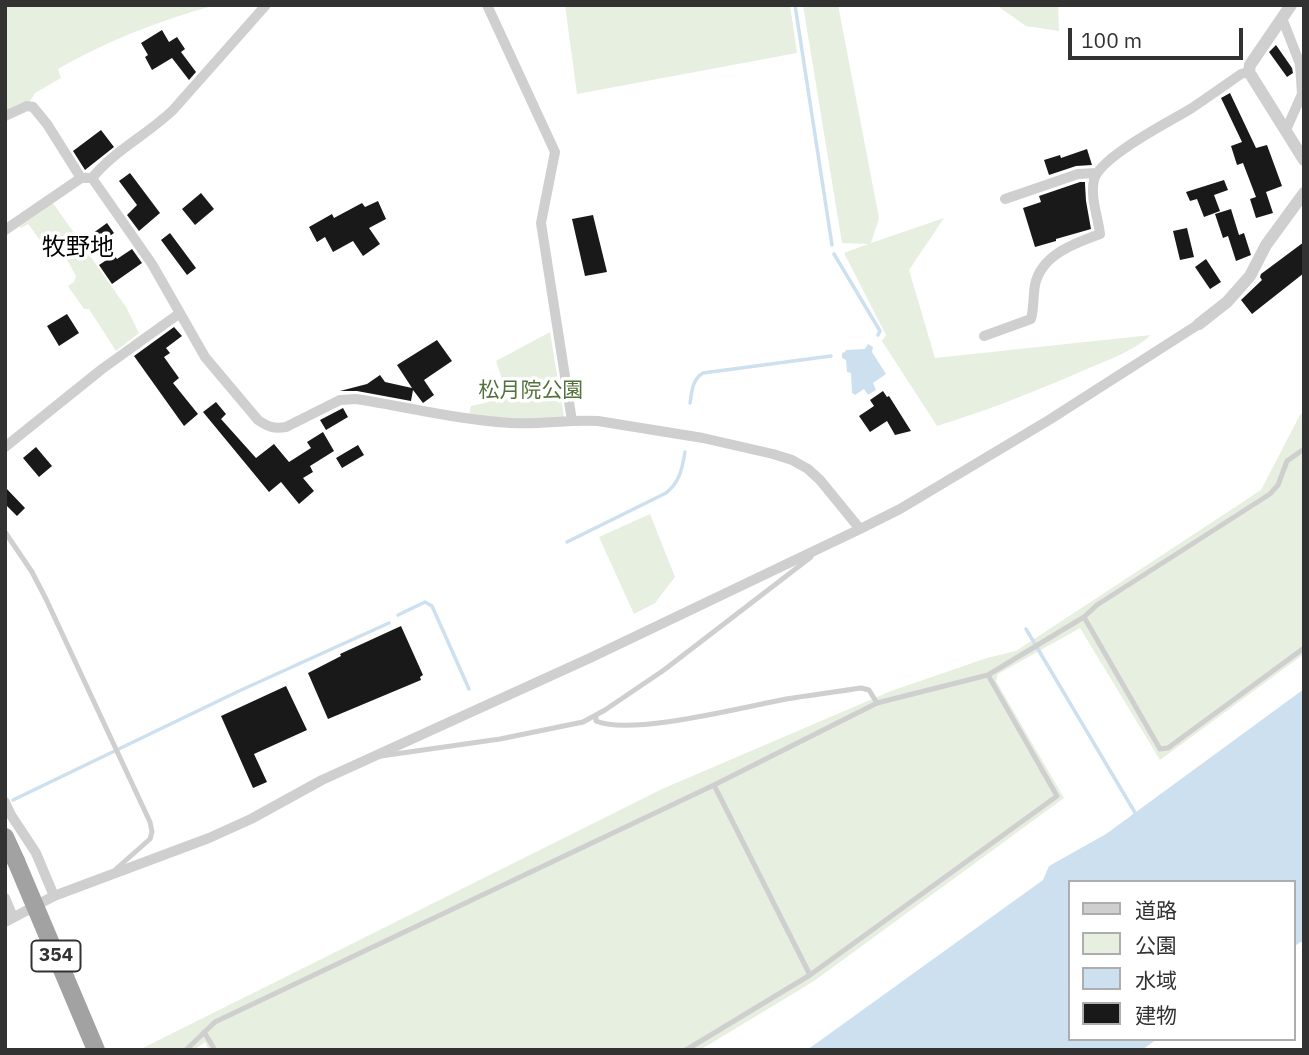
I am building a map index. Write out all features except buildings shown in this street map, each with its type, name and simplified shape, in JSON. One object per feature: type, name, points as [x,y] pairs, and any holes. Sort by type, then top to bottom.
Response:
[{"type":"highway","name":"354","points":[[5,837],[96,1050]]},
{"type":"street","points":[[5,230],[86,178],[173,110],[266,5]]},
{"type":"street","points":[[487,5],[555,152],[541,223],[572,421]]},
{"type":"street","points":[[1291,5],[1250,65],[1249,72],[1286,130],[1300,142],[1304,160]]},
{"type":"street","points":[[1282,18],[1300,64],[1302,94],[1286,130]]},
{"type":"street","points":[[984,336],[1031,319],[1035,282],[1040,273],[1066,247],[1100,234],[1093,195],[1097,173],[1126,147],[1241,74],[1249,72]]},
{"type":"street","points":[[5,116],[27,106],[33,107],[152,264],[205,357],[258,420],[267,426],[276,429],[286,427],[340,400],[356,399],[477,421],[537,425],[598,421],[703,438],[773,454],[808,469],[860,529]]},
{"type":"street","points":[[1006,199],[1078,174],[1097,173]]},
{"type":"street","points":[[5,898],[9,919],[54,896],[209,838],[251,819],[322,780],[590,658],[900,509],[1049,421],[1199,324],[1227,302],[1250,276],[1266,245],[1304,193]]},
{"type":"street","points":[[5,447],[102,369],[180,313]]},
{"type":"street","points":[[5,802],[36,853],[54,896]]},
{"type":"lane","points":[[186,1050],[215,1022],[714,785],[877,704],[988,675],[1084,617],[1097,605],[1269,494],[1278,485],[1287,461],[1304,449]]},
{"type":"lane","points":[[5,532],[32,572],[150,822],[152,832],[145,846],[111,873]]},
{"type":"lane","points":[[371,757],[500,739],[583,722],[596,716],[664,670],[828,545]]},
{"type":"lane","points":[[1084,617],[1160,749],[1168,748],[1304,648]]},
{"type":"lane","points":[[686,1050],[810,975],[1057,796],[988,675]]},
{"type":"lane","points":[[596,716],[596,721],[619,727],[861,688],[869,690],[877,704]]},
{"type":"lane","points":[[714,785],[810,975]]},
{"type":"lane","points":[[204,1032],[215,1050]]},
{"type":"green space","points":[[5,5],[216,5],[175,17],[96,49],[58,69],[61,78],[35,93],[27,106],[5,116]]},
{"type":"green space","points":[[565,5],[790,5],[797,53],[577,94]]},
{"type":"green space","points":[[803,5],[838,5],[879,218],[871,243],[944,218],[909,270],[935,358],[1151,335],[1129,350],[1105,361],[1014,399],[937,426],[882,341],[886,335],[844,253],[868,244],[842,243]]},
{"type":"green space","points":[[996,5],[1058,5],[1059,31],[1026,26]]},
{"type":"green space","points":[[53,203],[126,307],[139,333],[116,351],[89,309],[84,309],[68,286],[74,282],[76,276],[62,251],[52,256],[28,224],[21,228],[20,226]]},
{"type":"green space","name":"松月院公園","points":[[550,332],[564,417],[529,421],[469,415],[471,406],[491,401],[501,394],[502,381],[496,361]]},
{"type":"green space","points":[[1304,411],[1304,654],[1160,760],[1080,628],[998,674],[996,681],[1064,798],[814,981],[700,1050],[209,1050],[205,1042],[194,1050],[139,1050],[662,789],[891,691],[987,658],[1016,651],[1261,490]]},
{"type":"green space","points":[[650,514],[675,577],[655,603],[634,614],[599,537]]},
{"type":"water","points":[[868,344],[873,347],[872,352],[886,374],[873,383],[876,390],[868,395],[864,389],[855,395],[852,393],[851,373],[847,372],[842,353],[846,350],[865,349]]},
{"type":"water","points":[[1304,689],[1304,940],[1295,946],[1295,880],[1068,880],[1068,1041],[1154,1041],[1142,1050],[807,1050],[1043,880],[1049,866],[1106,834]]},
{"type":"waterway","points":[[795,5],[832,245]]},
{"type":"waterway","points":[[834,254],[880,331],[878,335]]},
{"type":"waterway","points":[[690,403],[695,382],[703,373],[831,356]]},
{"type":"waterway","points":[[567,542],[666,493],[677,480],[685,452]]},
{"type":"waterway","points":[[398,615],[425,602],[432,606],[469,689]]},
{"type":"waterway","points":[[13,800],[239,691],[389,623]]},
{"type":"waterway","points":[[1026,629],[1137,816]]},
{"type":"district","name":"牧野地","points":[[78,248]]}]
